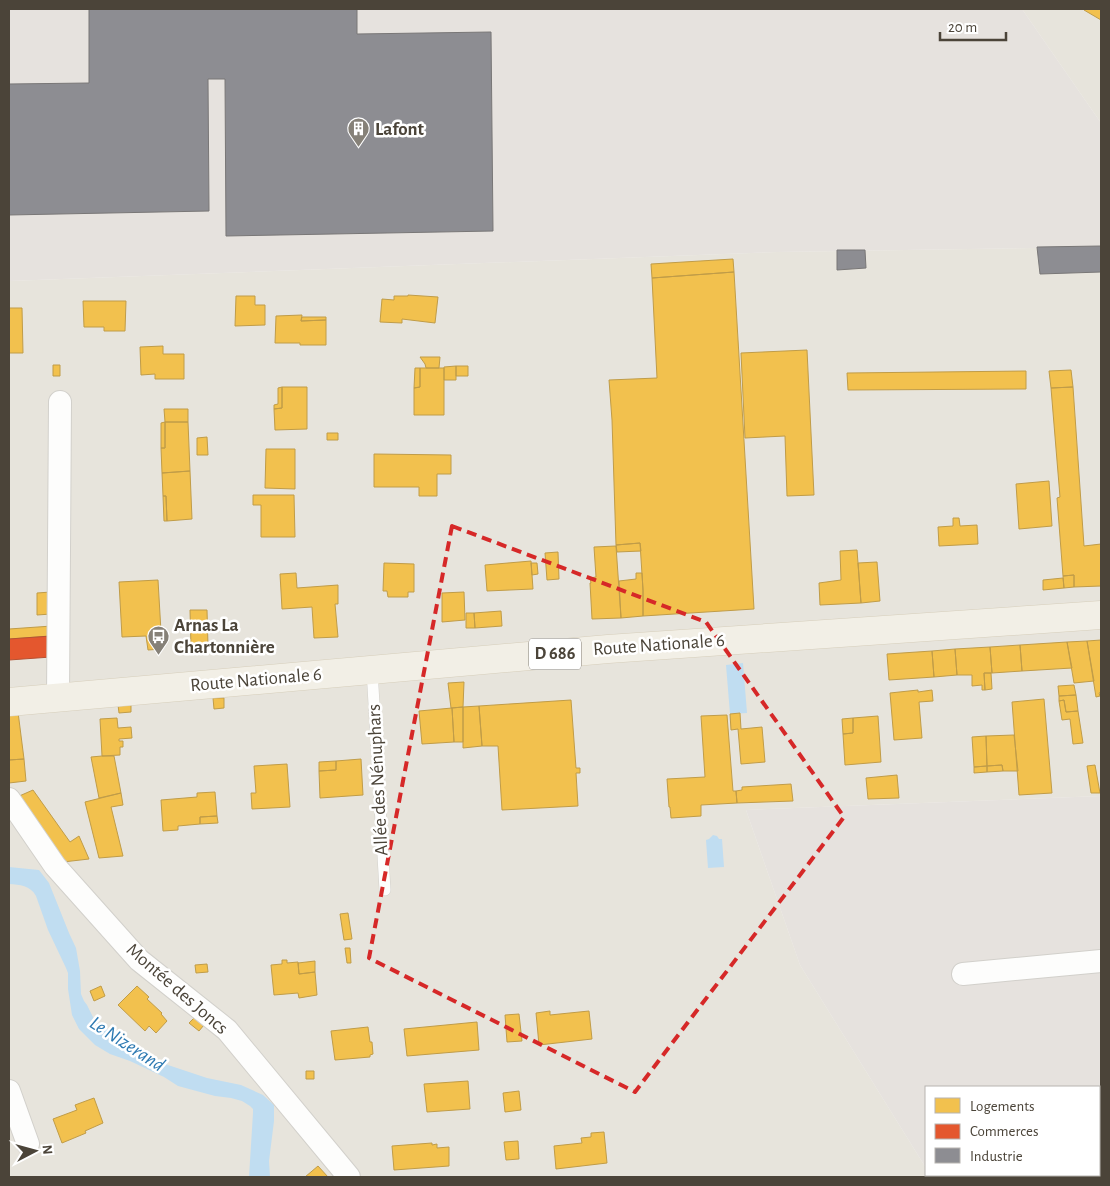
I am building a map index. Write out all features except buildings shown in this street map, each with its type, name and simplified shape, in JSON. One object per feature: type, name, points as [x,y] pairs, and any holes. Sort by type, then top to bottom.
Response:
[{"type":"main road","name":"Route Nationale 6","points":[[9,702],[608,649],[1101,615]]},
{"type":"street","points":[[58,698],[60,402]]},
{"type":"street","name":"Montée des Joncs","points":[[9,799],[55,866],[139,960],[227,1030],[349,1177]]},
{"type":"street","points":[[963,974],[1101,961]]},
{"type":"street","points":[[9,1091],[28,1144]]},
{"type":"lane","name":"Allée des Nénuphars","points":[[372,670],[385,890]]},
{"type":"highlighted area","points":[[452,526],[706,622],[844,817],[635,1092],[369,958]]},
{"type":"shaded area","points":[[9,9],[1022,9],[1101,123],[1101,247],[777,252],[9,281]]},
{"type":"shaded area","points":[[1022,9],[1101,9],[1101,123]]},
{"type":"shaded area","points":[[1101,247],[1101,796],[746,810],[800,965],[925,1166],[925,1176],[932,1177],[9,1177],[9,281],[777,252]]},
{"type":"shaded area","points":[[1101,796],[1101,1177],[931,1176],[1100,1176],[1100,1086],[925,1086],[925,1166],[800,965],[746,810]]},
{"type":"water","points":[[743,663],[747,713],[730,714],[726,665]]},
{"type":"water","points":[[713,835],[722,839],[724,867],[708,868],[706,840]]},
{"type":"water","name":"Le Nizerand","points":[[9,867],[39,870],[49,883],[76,948],[81,994],[95,1021],[140,1050],[168,1065],[207,1078],[241,1085],[263,1095],[274,1105],[269,1161],[270,1177],[249,1177],[253,1113],[253,1109],[250,1106],[242,1101],[178,1086],[164,1077],[130,1061],[110,1054],[95,1045],[79,1029],[72,1015],[68,989],[68,973],[48,930],[36,896],[28,888],[9,884]]},
{"type":"place","name":"Lafont","points":[[359,148]]},
{"type":"place","name":"Arnas La Chartonnière","points":[[158,655]]}]
